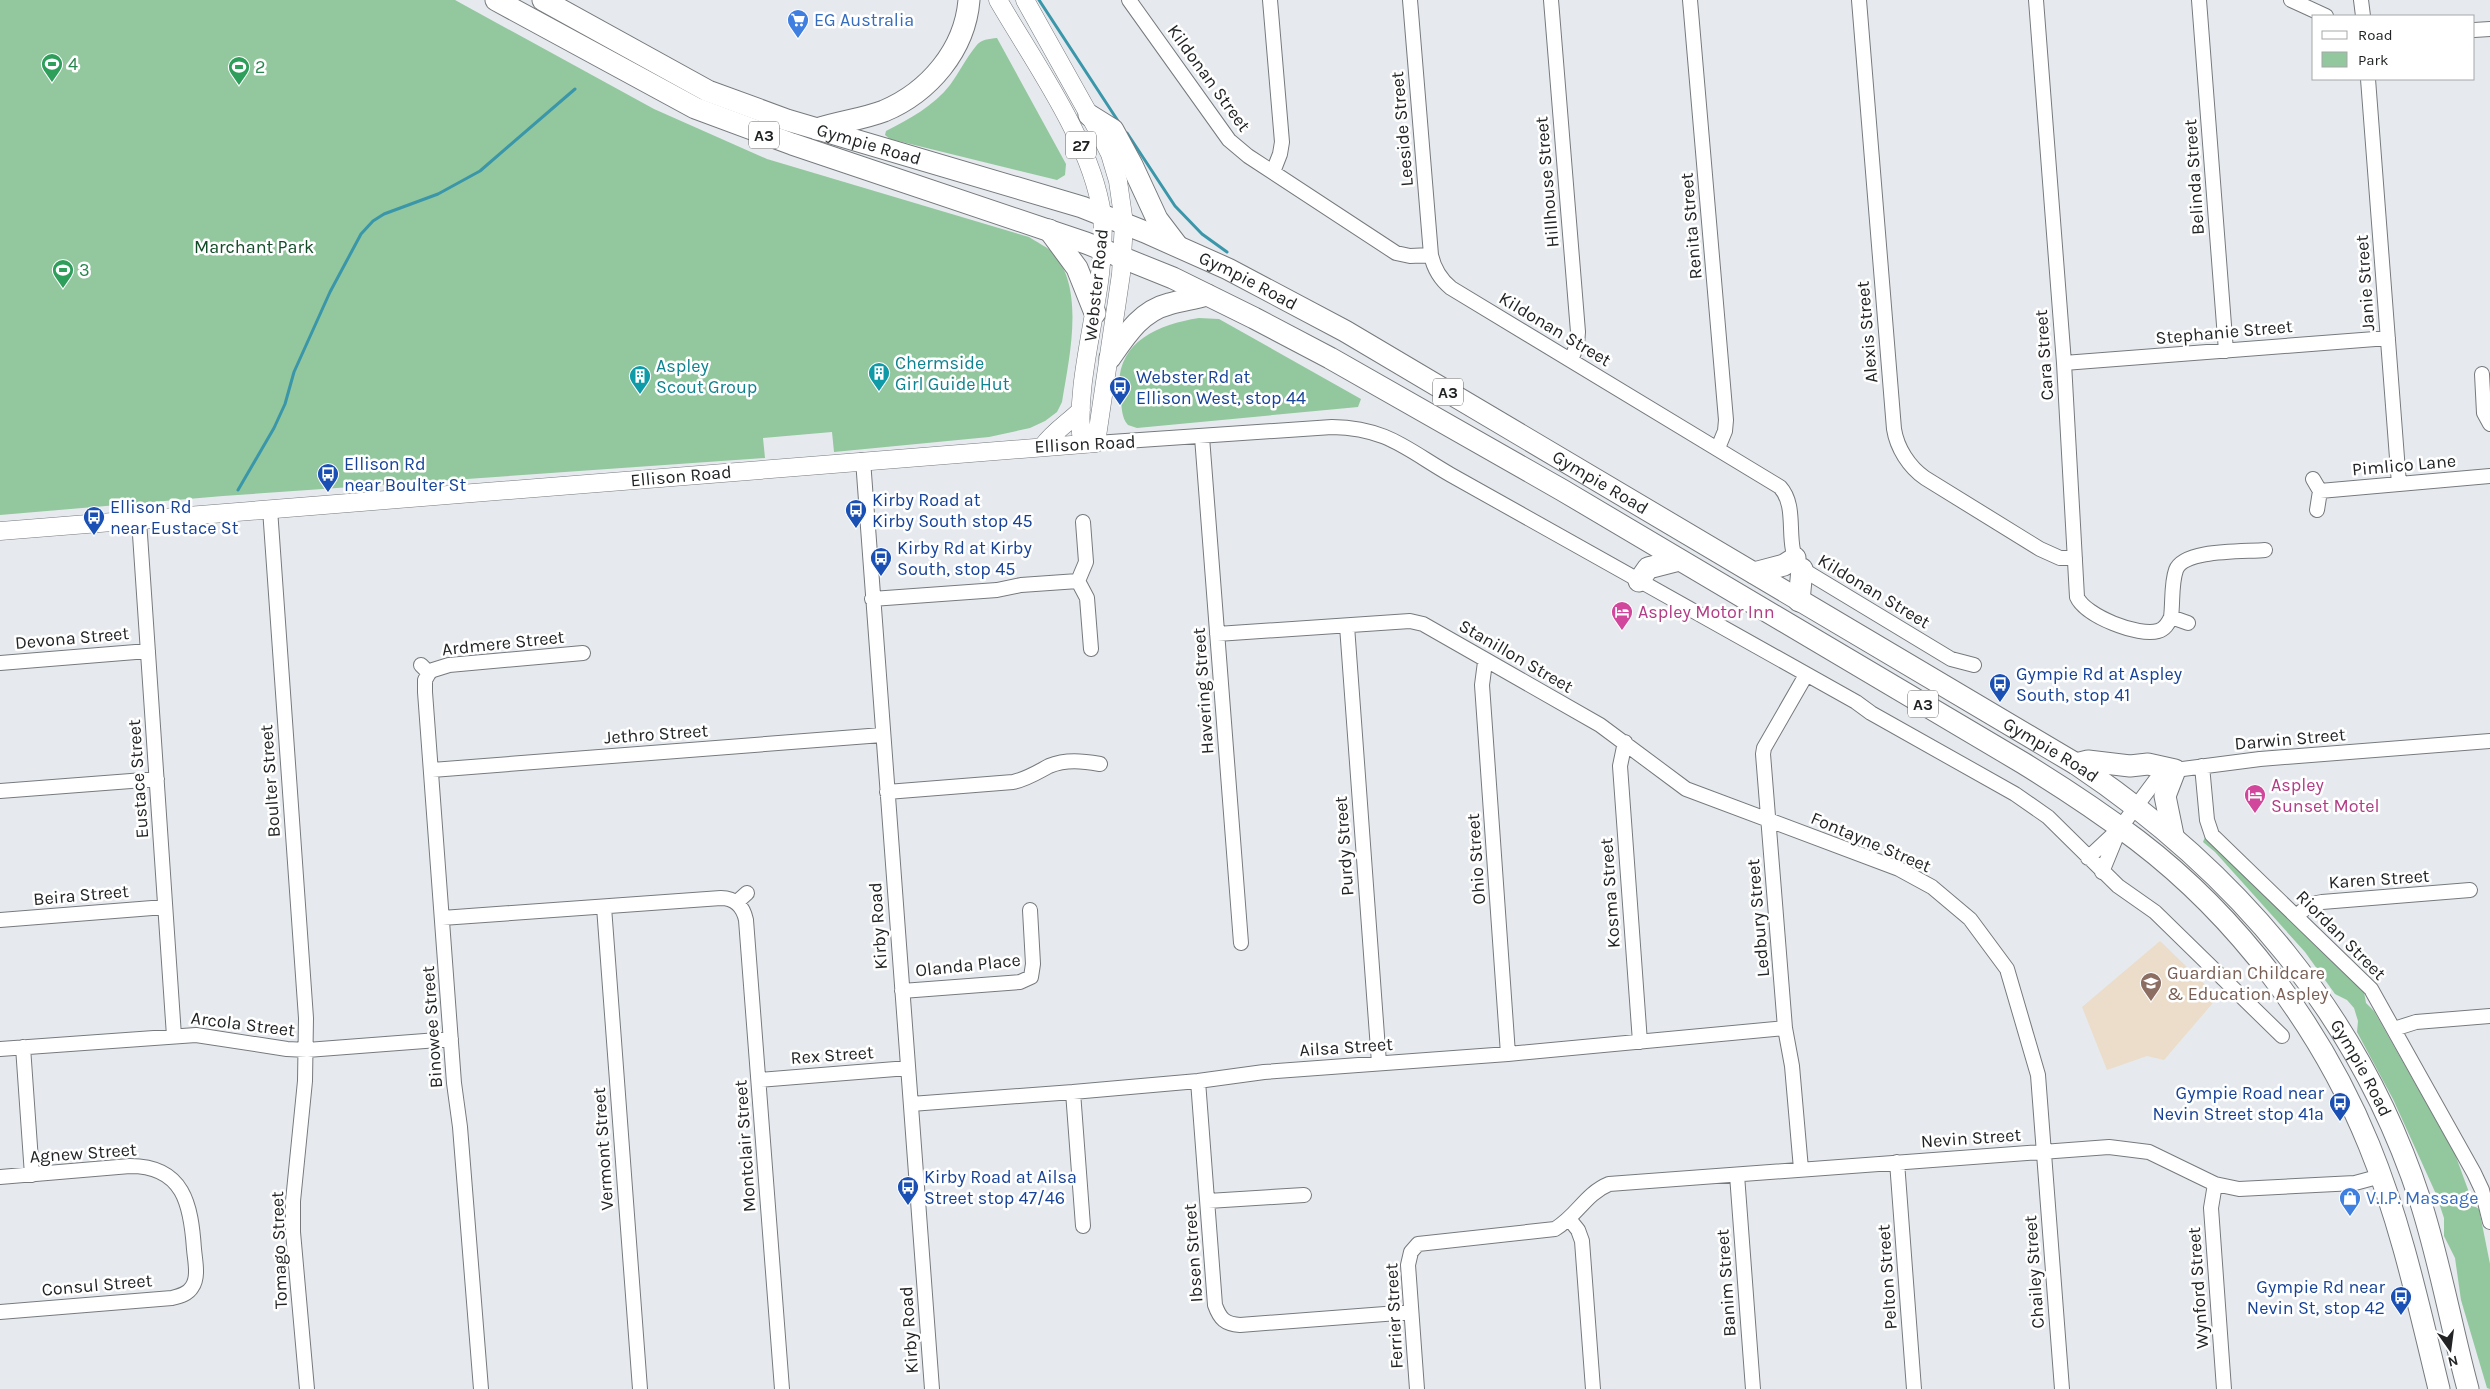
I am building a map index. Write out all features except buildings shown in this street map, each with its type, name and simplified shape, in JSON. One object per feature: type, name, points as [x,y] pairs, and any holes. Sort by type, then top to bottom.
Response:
[{"type":"highway","name":"Gympie Road","points":[[496,0],[695,108],[792,144],[1102,249],[1207,295],[1330,358],[1679,560],[2076,796],[2162,861],[2209,904],[2244,943],[2284,993],[2321,1050],[2354,1112],[2381,1176],[2404,1254],[2439,1389]]},
{"type":"highway","name":"Gympie Road","points":[[543,0],[708,91],[818,129],[1018,186],[1102,215],[1177,246],[1261,285],[1312,313],[2076,764],[2135,806],[2172,835],[2215,874],[2266,928],[2303,975],[2339,1028],[2375,1091],[2407,1164],[2434,1246],[2468,1389]]},
{"type":"highway","points":[[818,129],[885,110],[914,95],[928,84],[958,43],[969,0]]},
{"type":"highway","points":[[1089,115],[1113,130],[1132,165],[1157,219],[1177,246]]},
{"type":"highway","points":[[1048,230],[1077,268],[1095,313]]},
{"type":"highway","points":[[1110,358],[1133,326],[1149,312],[1168,304],[1191,301],[1207,295]]},
{"type":"highway","points":[[1639,581],[1648,568],[1679,560]]},
{"type":"highway","points":[[1754,574],[1799,564],[1799,601]]},
{"type":"highway","points":[[2076,764],[2088,760],[2130,766],[2148,764],[2175,770],[2165,796],[2172,835]]},
{"type":"highway","points":[[2404,1254],[2434,1246]]},
{"type":"main road","name":"Webster Road","points":[[998,0],[1080,144],[1094,179],[1102,215],[1102,249],[1081,410],[1089,443]]},
{"type":"main road","name":"Webster Road","points":[[1024,0],[1110,154],[1121,193],[1124,223],[1123,258],[1110,358],[1089,443]]},
{"type":"main road","points":[[1044,446],[1050,437],[1065,426],[1081,410]]},
{"type":"main road","name":"Ellison Road","points":[[0,531],[1089,443]]},
{"type":"street","name":"Kildonan Street","points":[[1129,0],[1222,132],[1238,148],[1396,253],[1410,256],[1431,255],[1438,273],[1446,284],[1718,448],[1784,491],[1789,506],[1799,564],[1942,654],[1957,661],[1974,665]]},
{"type":"street","points":[[1270,0],[1282,142],[1280,154],[1273,172]]},
{"type":"street","name":"Leeside Street","points":[[1410,0],[1431,255]]},
{"type":"street","name":"Hillhouse Street","points":[[1551,0],[1578,332],[1577,345],[1571,360]]},
{"type":"street","name":"Renita Street","points":[[1690,0],[1726,420],[1725,431],[1718,448]]},
{"type":"street","name":"Alexis Street","points":[[1860,0],[1894,429],[1898,444],[1914,470],[1925,478],[2040,549],[2060,558],[2075,558]]},
{"type":"street","name":"Cara Street","points":[[2036,0],[2064,363],[2078,597],[2082,605],[2091,612],[2143,632],[2160,630],[2167,625],[2171,617]]},
{"type":"street","name":"Belinda Street","points":[[2199,0],[2226,351]]},
{"type":"street","points":[[2290,0],[2324,15]]},
{"type":"street","points":[[2362,0],[2363,15]]},
{"type":"street","points":[[2475,30],[2490,29]]},
{"type":"street","name":"Janie Street","points":[[2368,80],[2399,484]]},
{"type":"street","name":"Stephanie Street","points":[[2064,363],[2388,338]]},
{"type":"street","points":[[2482,374],[2484,413],[2490,424]]},
{"type":"street","name":"Ellison Road","points":[[1089,443],[1202,437],[1332,426],[1363,429],[1400,443],[1446,472],[1639,581]]},
{"type":"street","name":"Havering Street","points":[[1202,437],[1242,943]]},
{"type":"street","name":"Kirby Road","points":[[863,460],[932,1389]]},
{"type":"street","name":"Pimlico Lane","points":[[2317,510],[2317,485],[2399,484],[2490,476]]},
{"type":"street","name":"Boulter Street","points":[[270,509],[307,1050]]},
{"type":"street","name":"Eustace Street","points":[[140,520],[174,1036]]},
{"type":"street","points":[[1083,522],[1086,562],[1078,581],[1086,598],[1091,649]]},
{"type":"street","points":[[2188,622],[2171,617],[2175,572],[2185,559],[2197,556],[2265,550]]},
{"type":"street","points":[[872,599],[997,590],[1021,585],[1078,581]]},
{"type":"street","points":[[1639,581],[2015,794],[2048,817],[2102,872],[2155,912],[2169,928],[2282,1036]]},
{"type":"street","name":"Stanillon Street","points":[[1218,634],[1410,621],[1423,624],[1485,662],[1600,726],[1625,742],[1686,789],[1769,821]]},
{"type":"street","name":"Purdy Street","points":[[1347,626],[1379,1063]]},
{"type":"street","name":"Devona Street","points":[[0,663],[148,651]]},
{"type":"street","name":"Ardmere Street","points":[[425,669],[449,665],[583,654]]},
{"type":"street","name":"Ohio Street","points":[[1485,662],[1482,685],[1508,1054]]},
{"type":"street","name":"Binowee Street","points":[[425,669],[425,692],[451,1039],[481,1389]]},
{"type":"street","name":"Ledbury Street","points":[[1801,1169],[1792,1066],[1785,1028],[1763,754],[1764,748],[1806,675]]},
{"type":"street","name":"Jethro Street","points":[[432,770],[882,735]]},
{"type":"street","name":"Darwin Street","points":[[2120,828],[2155,781],[2175,770],[2202,766],[2490,741]]},
{"type":"street","name":"Kosma Street","points":[[1625,742],[1620,766],[1640,1042]]},
{"type":"street","points":[[887,792],[1013,782],[1026,779],[1049,766],[1065,761],[1100,764]]},
{"type":"street","name":"Riordan Street","points":[[2202,766],[2207,820],[2212,835],[2366,983],[2394,1029],[2474,1173],[2482,1190],[2490,1222]]},
{"type":"street","points":[[0,791],[157,779]]},
{"type":"street","name":"Fontayne Street","points":[[1769,821],[1899,869],[1932,888],[1970,919],[2007,969],[2038,1076],[2044,1152]]},
{"type":"street","points":[[2088,858],[2120,828]]},
{"type":"street","points":[[2102,872],[2120,828]]},
{"type":"street","name":"Karen Street","points":[[2296,916],[2312,904],[2322,902],[2470,890]]},
{"type":"street","name":"Montclair Street","points":[[442,918],[742,898],[746,920],[782,1389]]},
{"type":"street","name":"Beira Street","points":[[0,920],[165,907]]},
{"type":"street","name":"Vermont Street","points":[[604,907],[640,1389]]},
{"type":"street","name":"Olanda Place","points":[[902,991],[1020,982],[1031,977],[1033,964],[1030,910]]},
{"type":"street","points":[[2394,1029],[2416,1022],[2490,1016]]},
{"type":"street","name":"Ailsa Street","points":[[911,1104],[1073,1092],[1198,1081],[1264,1072],[1508,1054],[1785,1028]]},
{"type":"street","name":"Arcola Street","points":[[0,1049],[196,1034],[286,1049],[307,1050],[451,1039]]},
{"type":"street","points":[[23,1047],[32,1175]]},
{"type":"street","name":"Tomago Street","points":[[307,1050],[293,1201],[293,1232],[307,1389]]},
{"type":"street","name":"Rex Street","points":[[758,1080],[908,1068]]},
{"type":"street","name":"Ibsen Street","points":[[1198,1081],[1215,1305],[1219,1317],[1228,1324],[1240,1325],[1411,1312]]},
{"type":"street","points":[[1073,1092],[1083,1226]]},
{"type":"street","name":"Nevin Street","points":[[1570,1220],[1595,1190],[1609,1184],[2109,1147],[2149,1152],[2215,1184],[2239,1189],[2355,1183],[2381,1176]]},
{"type":"street","name":"Chailey Street","points":[[2044,1152],[2062,1389]]},
{"type":"street","name":"Pelton Street","points":[[1897,1162],[1914,1389]]},
{"type":"street","name":"Agnew Street","points":[[0,1177],[142,1166],[152,1168],[168,1177],[183,1194],[190,1210],[196,1270],[193,1286]]},
{"type":"street","name":"Banim Street","points":[[1737,1174],[1753,1389]]},
{"type":"street","name":"Wynford Street","points":[[2215,1184],[2211,1208],[2224,1389]]},
{"type":"street","points":[[1208,1201],[1304,1194]]},
{"type":"street","points":[[1570,1220],[1578,1230],[1582,1241],[1593,1389]]},
{"type":"street","name":"Ferrier Street","points":[[1417,1389],[1408,1265],[1411,1252],[1418,1244],[1540,1233],[1555,1230],[1570,1220]]},
{"type":"street","name":"Consul Street","points":[[0,1312],[172,1298],[186,1293],[193,1286]]},
{"type":"shaded area","name":"Guardian Childcare & Education Aspley","points":[[2160,941],[2218,997],[2164,1060],[2147,1056],[2107,1070],[2082,1007]]},
{"type":"green space","name":"Marchant Park","points":[[0,0],[455,0],[654,109],[767,159],[1029,237],[1047,248],[1062,267],[1069,284],[1072,303],[1071,344],[1062,402],[1057,412],[1045,421],[1030,428],[989,437],[834,452],[832,432],[763,438],[765,458],[223,496],[0,515]]},
{"type":"green space","points":[[997,38],[1066,164],[1065,175],[1057,180],[890,139],[885,135],[886,131],[921,111],[944,93],[980,42]]},
{"type":"green space","points":[[1199,318],[1219,319],[1361,399],[1358,407],[1137,428],[1128,425],[1122,411],[1120,377],[1123,362],[1130,350],[1140,340],[1153,332],[1183,321]]},
{"type":"green space","points":[[2205,837],[2364,992],[2366,1003],[2374,1011],[2455,1154],[2474,1206],[2479,1209],[2490,1264],[2490,1389],[2487,1388],[2461,1300],[2455,1258],[2444,1236],[2444,1218],[2436,1194],[2393,1099],[2357,1032],[2358,1021],[2354,1008],[2347,1000],[2335,994],[2305,952],[2215,852],[2203,842]]},
{"type":"waterway","points":[[1039,0],[1120,124]]},
{"type":"waterway","points":[[238,490],[274,428],[285,404],[294,372],[330,292],[361,234],[373,221],[384,214],[438,194],[480,171],[575,89]]},
{"type":"waterway","points":[[1127,133],[1175,206],[1202,234],[1227,252]]},
{"type":"place","name":"EG Australia","points":[[798,39]]},
{"type":"place","name":"4","points":[[52,83]]},
{"type":"place","name":"2","points":[[239,86]]},
{"type":"place","name":"3","points":[[63,289]]},
{"type":"place","name":"Chermside Girl Guide Hut","points":[[879,392]]},
{"type":"place","name":"Aspley Scout Group","points":[[640,395]]},
{"type":"place","name":"Webster Rd at Ellison West, stop 44","points":[[1120,406]]},
{"type":"place","name":"Ellison Rd near Boulter St","points":[[328,493]]},
{"type":"place","name":"Kirby Road at Kirby South stop 45","points":[[856,529]]},
{"type":"place","name":"Ellison Rd near Eustace St","points":[[94,536]]},
{"type":"place","name":"Kirby Rd at Kirby South, stop 45","points":[[881,577]]},
{"type":"place","name":"Aspley Motor Inn","points":[[1622,631]]},
{"type":"place","name":"Gympie Rd at Aspley South, stop 41","points":[[2000,703]]},
{"type":"place","name":"Aspley Sunset Motel","points":[[2255,814]]},
{"type":"place","name":"Guardian Childcare & Education Aspley","points":[[2151,1002]]},
{"type":"place","name":"Gympie Road near Nevin Street stop 41a","points":[[2340,1122]]},
{"type":"place","name":"Kirby Road at Ailsa Street stop 47/46","points":[[908,1206]]},
{"type":"place","name":"V.I.P. Massage","points":[[2350,1217]]},
{"type":"place","name":"Gympie Rd near Nevin St, stop 42","points":[[2401,1316]]}]
